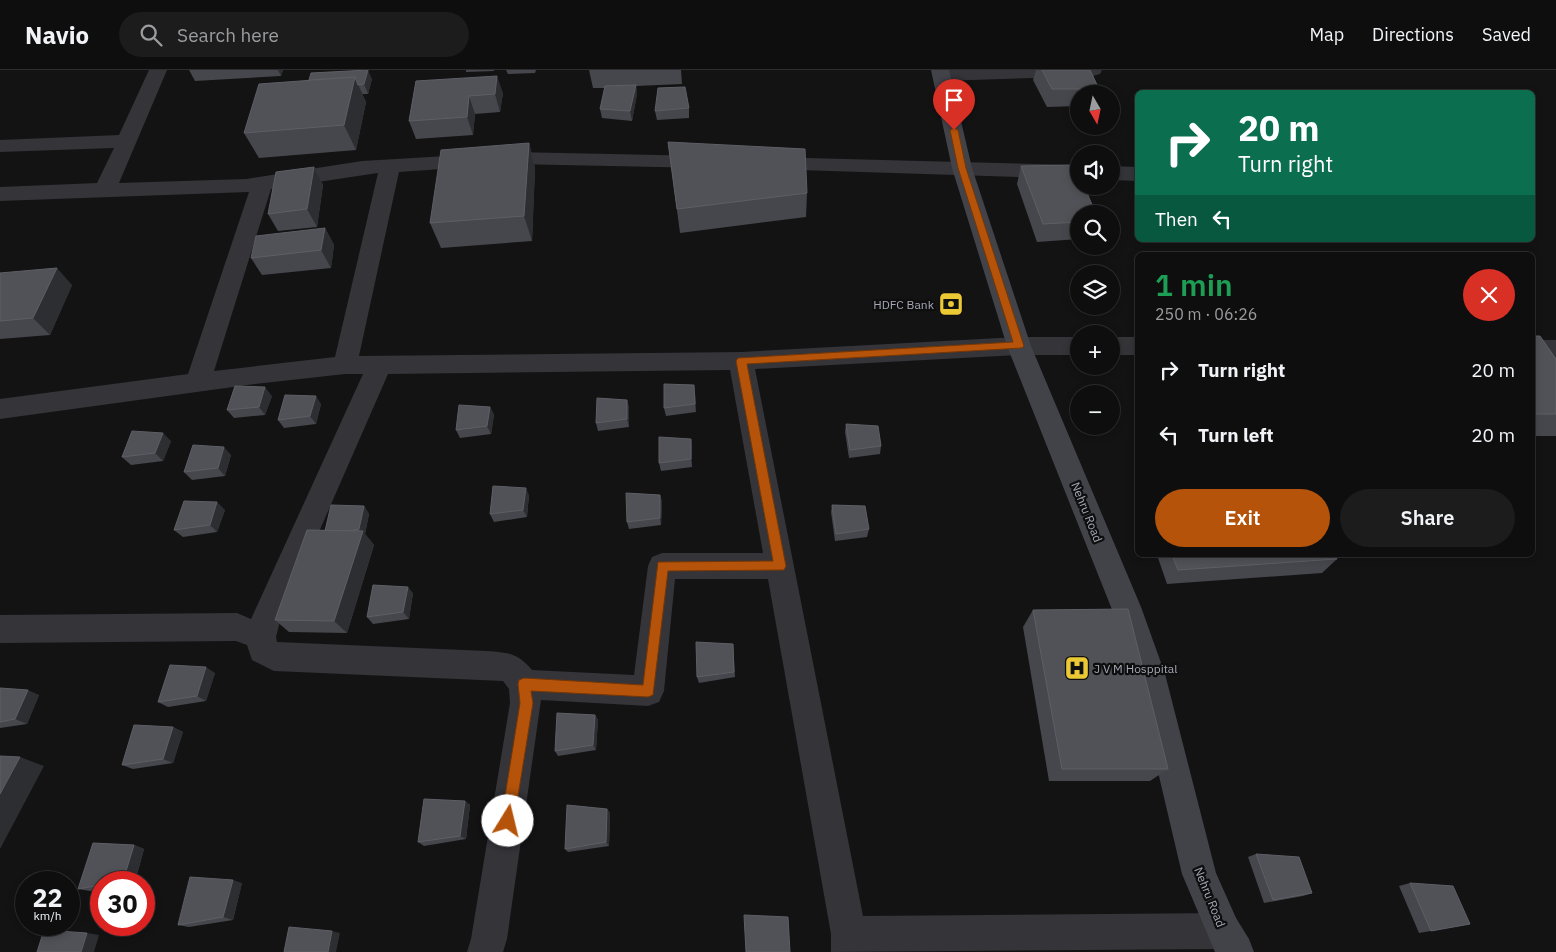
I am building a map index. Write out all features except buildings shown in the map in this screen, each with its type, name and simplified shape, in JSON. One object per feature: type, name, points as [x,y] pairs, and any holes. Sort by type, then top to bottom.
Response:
[{"type":"main road","name":"Nehru Road","points":[[940,72],[962,168],[1019,346],[1126,607],[1150,674],[1199,874],[1230,941]]},
{"type":"street","points":[[105,190],[158,70]]},
{"type":"street","points":[[940,72],[1093,70]]},
{"type":"street","points":[[0,146],[127,140]]},
{"type":"street","points":[[0,194],[246,186],[362,168],[513,158],[722,162]]},
{"type":"street","points":[[752,163],[1070,172]]},
{"type":"street","points":[[345,365],[390,166]]},
{"type":"street","points":[[1120,173],[1135,174]]},
{"type":"street","points":[[198,384],[262,184]]},
{"type":"street","points":[[0,428],[7,408],[345,365],[741,361],[1019,346],[1070,346]]},
{"type":"street","points":[[1120,346],[1135,346]]},
{"type":"street","points":[[1535,361],[1556,349]]},
{"type":"street","points":[[741,361],[849,943],[1230,941]]},
{"type":"street","points":[[380,364],[265,621],[260,637],[263,650],[274,657],[487,665],[511,668],[524,684],[526,703],[485,952]]},
{"type":"street","points":[[524,684],[648,691],[662,566],[780,566]]},
{"type":"street","points":[[0,629],[237,627],[260,637]]},
{"type":"place","name":"HDFC Bank","points":[[951,304]]},
{"type":"place","name":"J V M Hosppital","points":[[1077,668]]},
{"type":"route","points":[[508,821],[526,703],[524,684],[648,691],[662,566],[780,566],[741,361],[1019,346],[962,168],[954,130]]}]
